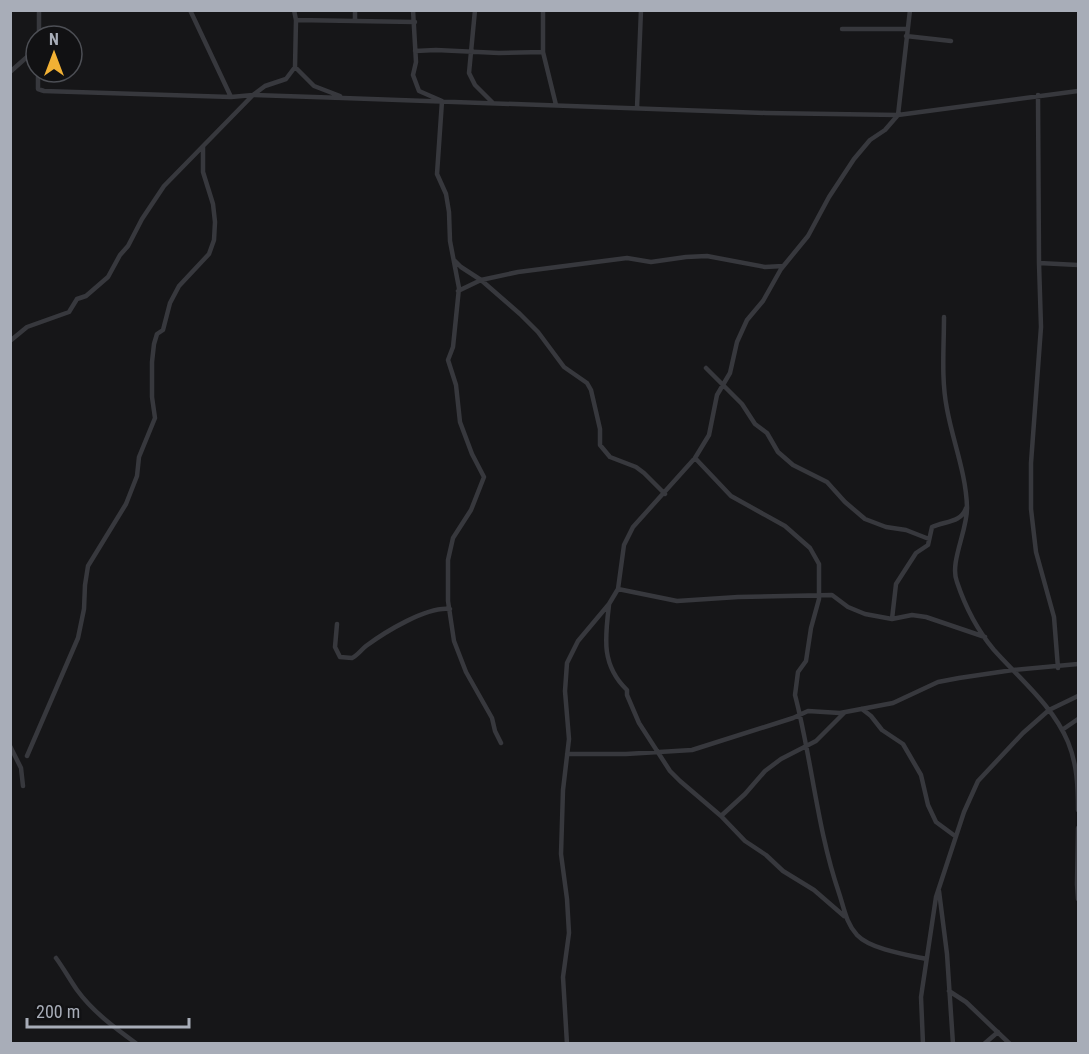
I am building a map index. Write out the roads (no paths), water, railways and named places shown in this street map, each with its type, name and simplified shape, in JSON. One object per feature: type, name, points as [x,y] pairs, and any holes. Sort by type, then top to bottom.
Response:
[{"type":"street","points":[[190,10],[231,97]]},
{"type":"street","points":[[10,341],[27,327],[69,312],[77,299],[86,296],[108,277],[164,186],[253,95],[265,86],[286,79],[295,68],[296,20],[294,10]]},
{"type":"street","points":[[355,10],[355,21]]},
{"type":"street","points":[[413,10],[415,22],[413,75],[419,91],[442,101]]},
{"type":"street","points":[[475,10],[469,73],[471,80],[493,103]]},
{"type":"street","points":[[543,10],[543,52],[556,105]]},
{"type":"street","points":[[637,108],[641,10]]},
{"type":"street","points":[[567,1044],[563,977],[569,933],[561,854],[563,790],[570,728],[565,701],[567,663],[578,641],[609,604],[618,589],[626,540],[639,520],[665,494],[695,458],[709,435],[717,395],[730,373],[742,329],[763,301],[783,266],[808,236],[829,196],[854,159],[870,140],[885,130],[898,115],[910,10]]},
{"type":"street","points":[[296,20],[415,22]]},
{"type":"street","points":[[842,29],[907,29]]},
{"type":"street","points":[[906,36],[951,41]]},
{"type":"street","points":[[415,51],[472,51],[499,54],[543,52]]},
{"type":"street","points":[[10,72],[24,60]]},
{"type":"street","points":[[295,68],[314,86],[343,98]]},
{"type":"street","points":[[37,84],[39,89],[44,91],[231,97],[253,95],[898,115],[1078,91]]},
{"type":"street","points":[[1038,95],[1041,327],[1031,463],[1031,509],[1036,552],[1054,617],[1058,668]]},
{"type":"street","points":[[442,101],[437,174],[446,194],[458,291],[453,347],[448,360],[456,385],[460,422],[484,477],[471,510],[453,538],[448,560],[448,601],[454,641],[466,672],[492,718],[501,743]]},
{"type":"street","points":[[27,756],[78,638],[84,609],[88,566],[126,504],[137,476],[139,457],[155,418],[152,398],[152,362],[157,334],[163,330],[170,303],[178,286],[209,254],[214,240],[213,204],[203,172],[203,147]]},
{"type":"street","points":[[458,291],[482,280],[518,272],[627,258],[651,262],[686,256],[707,256],[765,267],[783,266]]},
{"type":"street","points":[[454,260],[482,280],[538,332],[564,367],[587,383],[591,390],[600,429],[600,446],[610,457],[636,467],[665,494]]},
{"type":"street","points":[[1039,263],[1078,264]]},
{"type":"street","points":[[944,318],[945,397],[965,481],[967,505],[967,521],[956,562],[955,576],[973,617],[985,637],[1049,710],[1062,730],[1075,767],[1078,810]]},
{"type":"street","points":[[706,368],[742,404],[755,424],[767,433],[778,452],[793,465],[827,482],[865,519],[929,538]]},
{"type":"street","points":[[695,458],[731,496],[778,521],[810,548],[819,564],[819,596],[806,663],[798,672],[795,695],[831,873],[846,918]]},
{"type":"street","points":[[892,620],[896,584],[916,554],[928,545],[932,527],[962,517],[967,505]]},
{"type":"street","points":[[618,589],[677,601],[832,595],[848,607],[865,614],[892,620],[912,615],[926,617],[985,637]]},
{"type":"street","points":[[441,608],[448,601]]},
{"type":"street","points":[[609,604],[606,652],[609,663],[616,678],[627,690],[635,715],[670,771],[721,816],[745,841],[766,855],[783,871],[814,890],[846,918],[858,936],[866,942],[901,955],[926,959]]},
{"type":"street","points":[[337,624],[335,647],[340,657],[352,658],[389,631],[424,613],[441,608],[450,609]]},
{"type":"street","points":[[567,754],[692,750],[808,711],[844,713],[897,702],[938,682],[1013,670],[1058,668],[1078,664]]},
{"type":"street","points":[[923,1044],[921,997],[938,888],[955,836],[978,781],[1023,733],[1049,710],[1078,696]]},
{"type":"street","points":[[862,709],[882,730],[903,744],[921,775],[928,805],[936,822],[955,836]]},
{"type":"street","points":[[721,816],[765,771],[781,759],[822,736],[844,713]]},
{"type":"street","points":[[1062,730],[1078,719]]},
{"type":"street","points":[[10,746],[21,768],[23,786]]},
{"type":"street","points":[[1078,828],[1078,899]]},
{"type":"street","points":[[938,888],[946,942],[953,1044]]},
{"type":"street","points":[[56,958],[76,989],[91,1006],[114,1028],[137,1044]]},
{"type":"street","points":[[949,991],[966,1002],[1010,1044]]},
{"type":"street","points":[[984,1044],[998,1032]]}]
